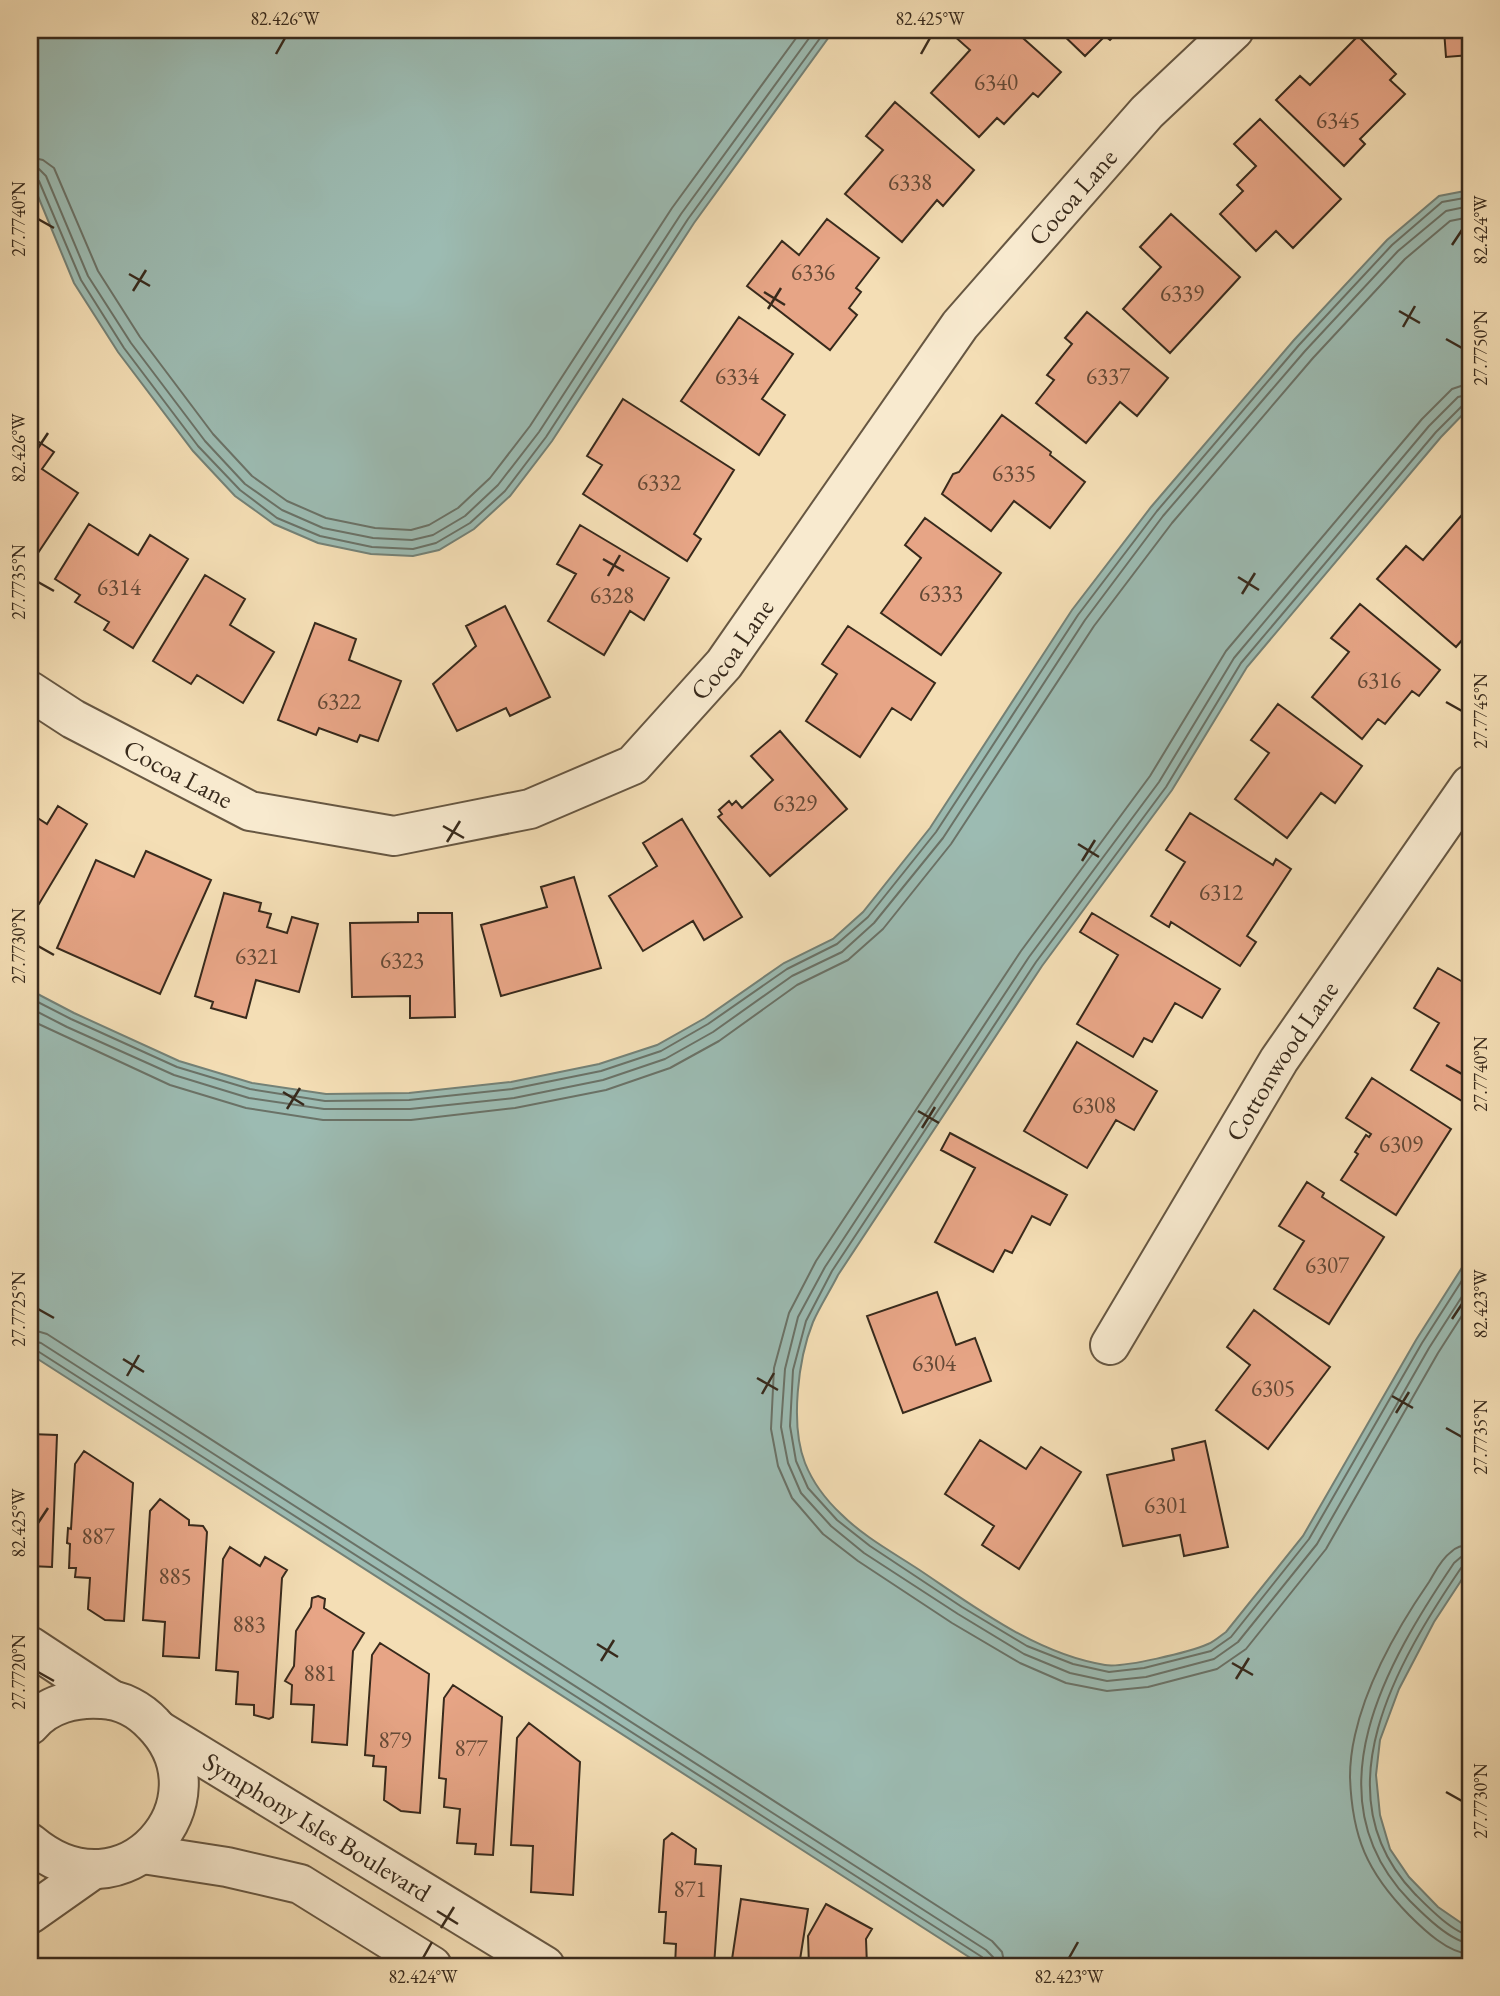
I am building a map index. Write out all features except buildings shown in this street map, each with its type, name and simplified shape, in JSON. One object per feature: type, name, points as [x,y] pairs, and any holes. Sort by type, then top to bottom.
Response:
[{"type":"street","name":"Cocoa Lane","points":[[30,691],[73,719],[250,811],[394,836],[530,809],[634,765],[724,664],[960,325],[1147,112],[1234,30]]},
{"type":"street","name":"Cottonwood Lane","points":[[1110,1345],[1279,1060],[1470,785]]},
{"type":"street","name":"Symphony Isles Boulevard","points":[[30,1646],[112,1700]]},
{"type":"street","name":"Symphony Isles Boulevard","points":[[30,1725],[57,1705],[84,1698],[112,1700],[130,1706],[147,1717],[160,1731],[174,1755],[179,1782],[175,1810],[162,1835],[143,1854],[118,1866],[90,1871],[68,1867],[46,1857],[30,1843]]},
{"type":"street","name":"Symphony Isles Boulevard","points":[[160,1731],[545,1966]]},
{"type":"street","points":[[143,1854],[227,1867],[300,1884],[432,1966]]},
{"type":"street","name":"Symphony Isles Boulevard","points":[[30,1914],[90,1871]]},
{"type":"water","points":[[30,30],[834,30],[694,223],[552,441],[510,496],[474,529],[439,550],[413,556],[371,554],[318,543],[274,524],[235,496],[193,451],[118,352],[74,283],[30,177]]},
{"type":"water","points":[[1470,190],[1470,407],[1441,437],[1247,667],[1172,790],[1042,966],[838,1275],[808,1337],[800,1373],[797,1411],[800,1448],[816,1484],[841,1514],[878,1543],[984,1613],[1055,1651],[1105,1665],[1157,1659],[1208,1644],[1226,1632],[1303,1536],[1416,1340],[1470,1255],[1470,1567],[1434,1622],[1399,1689],[1380,1740],[1376,1775],[1380,1815],[1390,1849],[1409,1877],[1438,1907],[1470,1929],[1470,1966],[983,1966],[30,1354],[30,990],[179,1061],[252,1083],[326,1094],[409,1093],[511,1082],[599,1064],[657,1045],[705,1018],[784,963],[833,939],[863,912],[930,828],[1072,610],[1151,507],[1294,340],[1387,240],[1439,196]]}]
